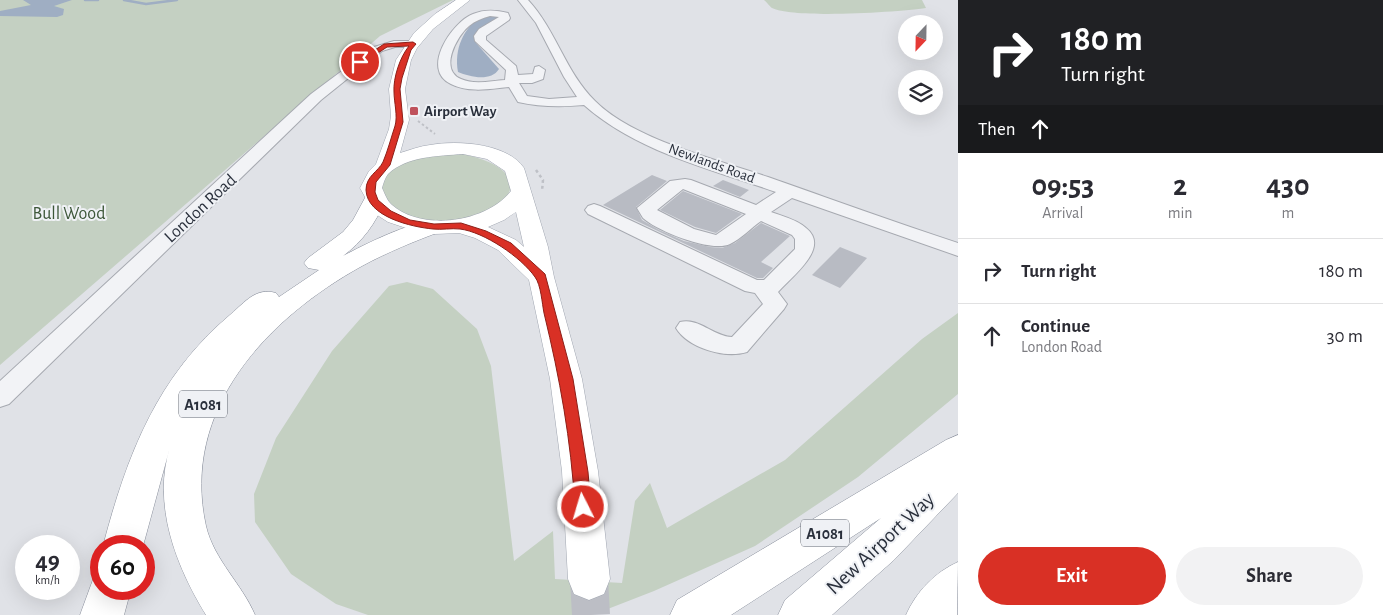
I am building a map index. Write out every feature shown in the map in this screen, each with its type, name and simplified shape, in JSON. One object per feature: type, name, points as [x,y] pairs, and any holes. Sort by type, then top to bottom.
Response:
[{"type":"main road","points":[[464,0],[428,24],[408,50],[397,89],[412,130],[453,148],[485,153],[510,164],[518,172],[522,182],[522,191],[536,247],[541,277],[566,379],[580,472],[588,579]]},
{"type":"main road","points":[[412,130],[386,165],[377,173],[372,182],[371,192],[374,201],[387,213],[408,222],[434,226],[461,226],[496,217],[509,209],[518,200],[522,191]]},
{"type":"main road","points":[[386,165],[416,152],[453,148]]},
{"type":"main road","name":"A1081","points":[[126,535],[152,449],[170,407],[197,364],[236,325],[276,291],[348,241],[360,230],[374,201]]},
{"type":"main road","name":"A1081","points":[[233,615],[227,610],[200,565],[185,515],[184,462],[198,413],[218,377],[244,344],[282,308],[366,253],[401,237],[434,226]]},
{"type":"main road","points":[[461,226],[483,233],[508,245],[541,277]]},
{"type":"main road","name":"A1081","points":[[692,615],[958,450]]},
{"type":"main road","name":"New Airport Way","points":[[800,615],[880,546],[958,469]]},
{"type":"main road","points":[[928,615],[958,583]]},
{"type":"main road","points":[[102,615],[107,600]]},
{"type":"street","name":"Newlands Road","points":[[523,0],[538,19],[572,79],[588,101],[604,115],[646,138],[958,250]]},
{"type":"street","points":[[539,70],[540,76],[532,79],[512,81],[475,85],[452,80],[446,73],[444,60],[455,31],[472,14],[493,12],[504,15],[505,18],[483,31],[480,36],[481,41],[512,69],[512,81],[523,99],[549,103],[588,101]]},
{"type":"street","name":"London Road","points":[[0,397],[316,97],[378,49],[394,44],[413,44]]},
{"type":"street","points":[[594,210],[753,286],[763,289],[769,288],[804,251],[805,238],[799,231],[758,213],[694,187],[680,184],[646,208],[650,214],[714,242],[724,240],[758,213],[790,191]]},
{"type":"street","points":[[688,328],[706,340],[725,347],[738,346],[776,304],[763,289]]},
{"type":"green space","name":"Bull Wood","points":[[0,0],[453,0],[380,36],[0,365]]},
{"type":"green space","points":[[764,0],[922,0],[926,8],[871,13],[802,13],[772,8]]},
{"type":"green space","points":[[461,154],[493,164],[509,177],[511,186],[508,195],[498,206],[478,216],[438,221],[425,220],[400,213],[381,198],[381,180],[399,165],[428,156]]},
{"type":"green space","points":[[407,282],[433,289],[477,329],[491,366],[514,561],[553,531],[555,579],[622,583],[635,501],[650,483],[667,528],[785,460],[922,339],[958,313],[958,394],[858,477],[755,546],[654,591],[600,612],[585,615],[368,615],[336,604],[291,574],[255,522],[254,494],[276,438],[332,351],[389,286]]},
{"type":"water","points":[[23,0],[72,0],[54,6],[64,9],[63,15],[57,17],[0,16],[0,11],[31,5]]},
{"type":"water","points":[[482,15],[498,16],[497,19],[475,36],[476,43],[499,69],[491,76],[486,77],[458,72],[457,64],[461,40],[475,21]]},
{"type":"building","points":[[652,175],[667,181],[636,207],[642,220],[684,241],[722,248],[735,243],[761,223],[790,236],[761,262],[773,268],[763,278],[757,278],[603,205]]},
{"type":"building","points":[[723,180],[749,190],[740,197],[713,186]]},
{"type":"building","points":[[683,191],[742,214],[716,233],[695,227],[660,210]]},
{"type":"building","points":[[840,247],[867,258],[840,288],[812,275]]},
{"type":"waterway","points":[[85,0],[98,0]]},
{"type":"waterway","points":[[124,0],[146,4],[177,0]]},
{"type":"tunnel","points":[[589,579],[591,615]]},
{"type":"place","name":"Airport Way","points":[[414,111]]},
{"type":"route","points":[[360,62],[386,45],[413,44],[408,50],[401,68],[397,89],[400,122],[386,165],[377,173],[372,182],[371,192],[374,201],[387,213],[408,222],[434,226],[461,226],[483,233],[508,245],[541,277],[566,379],[580,472],[583,507]]}]
